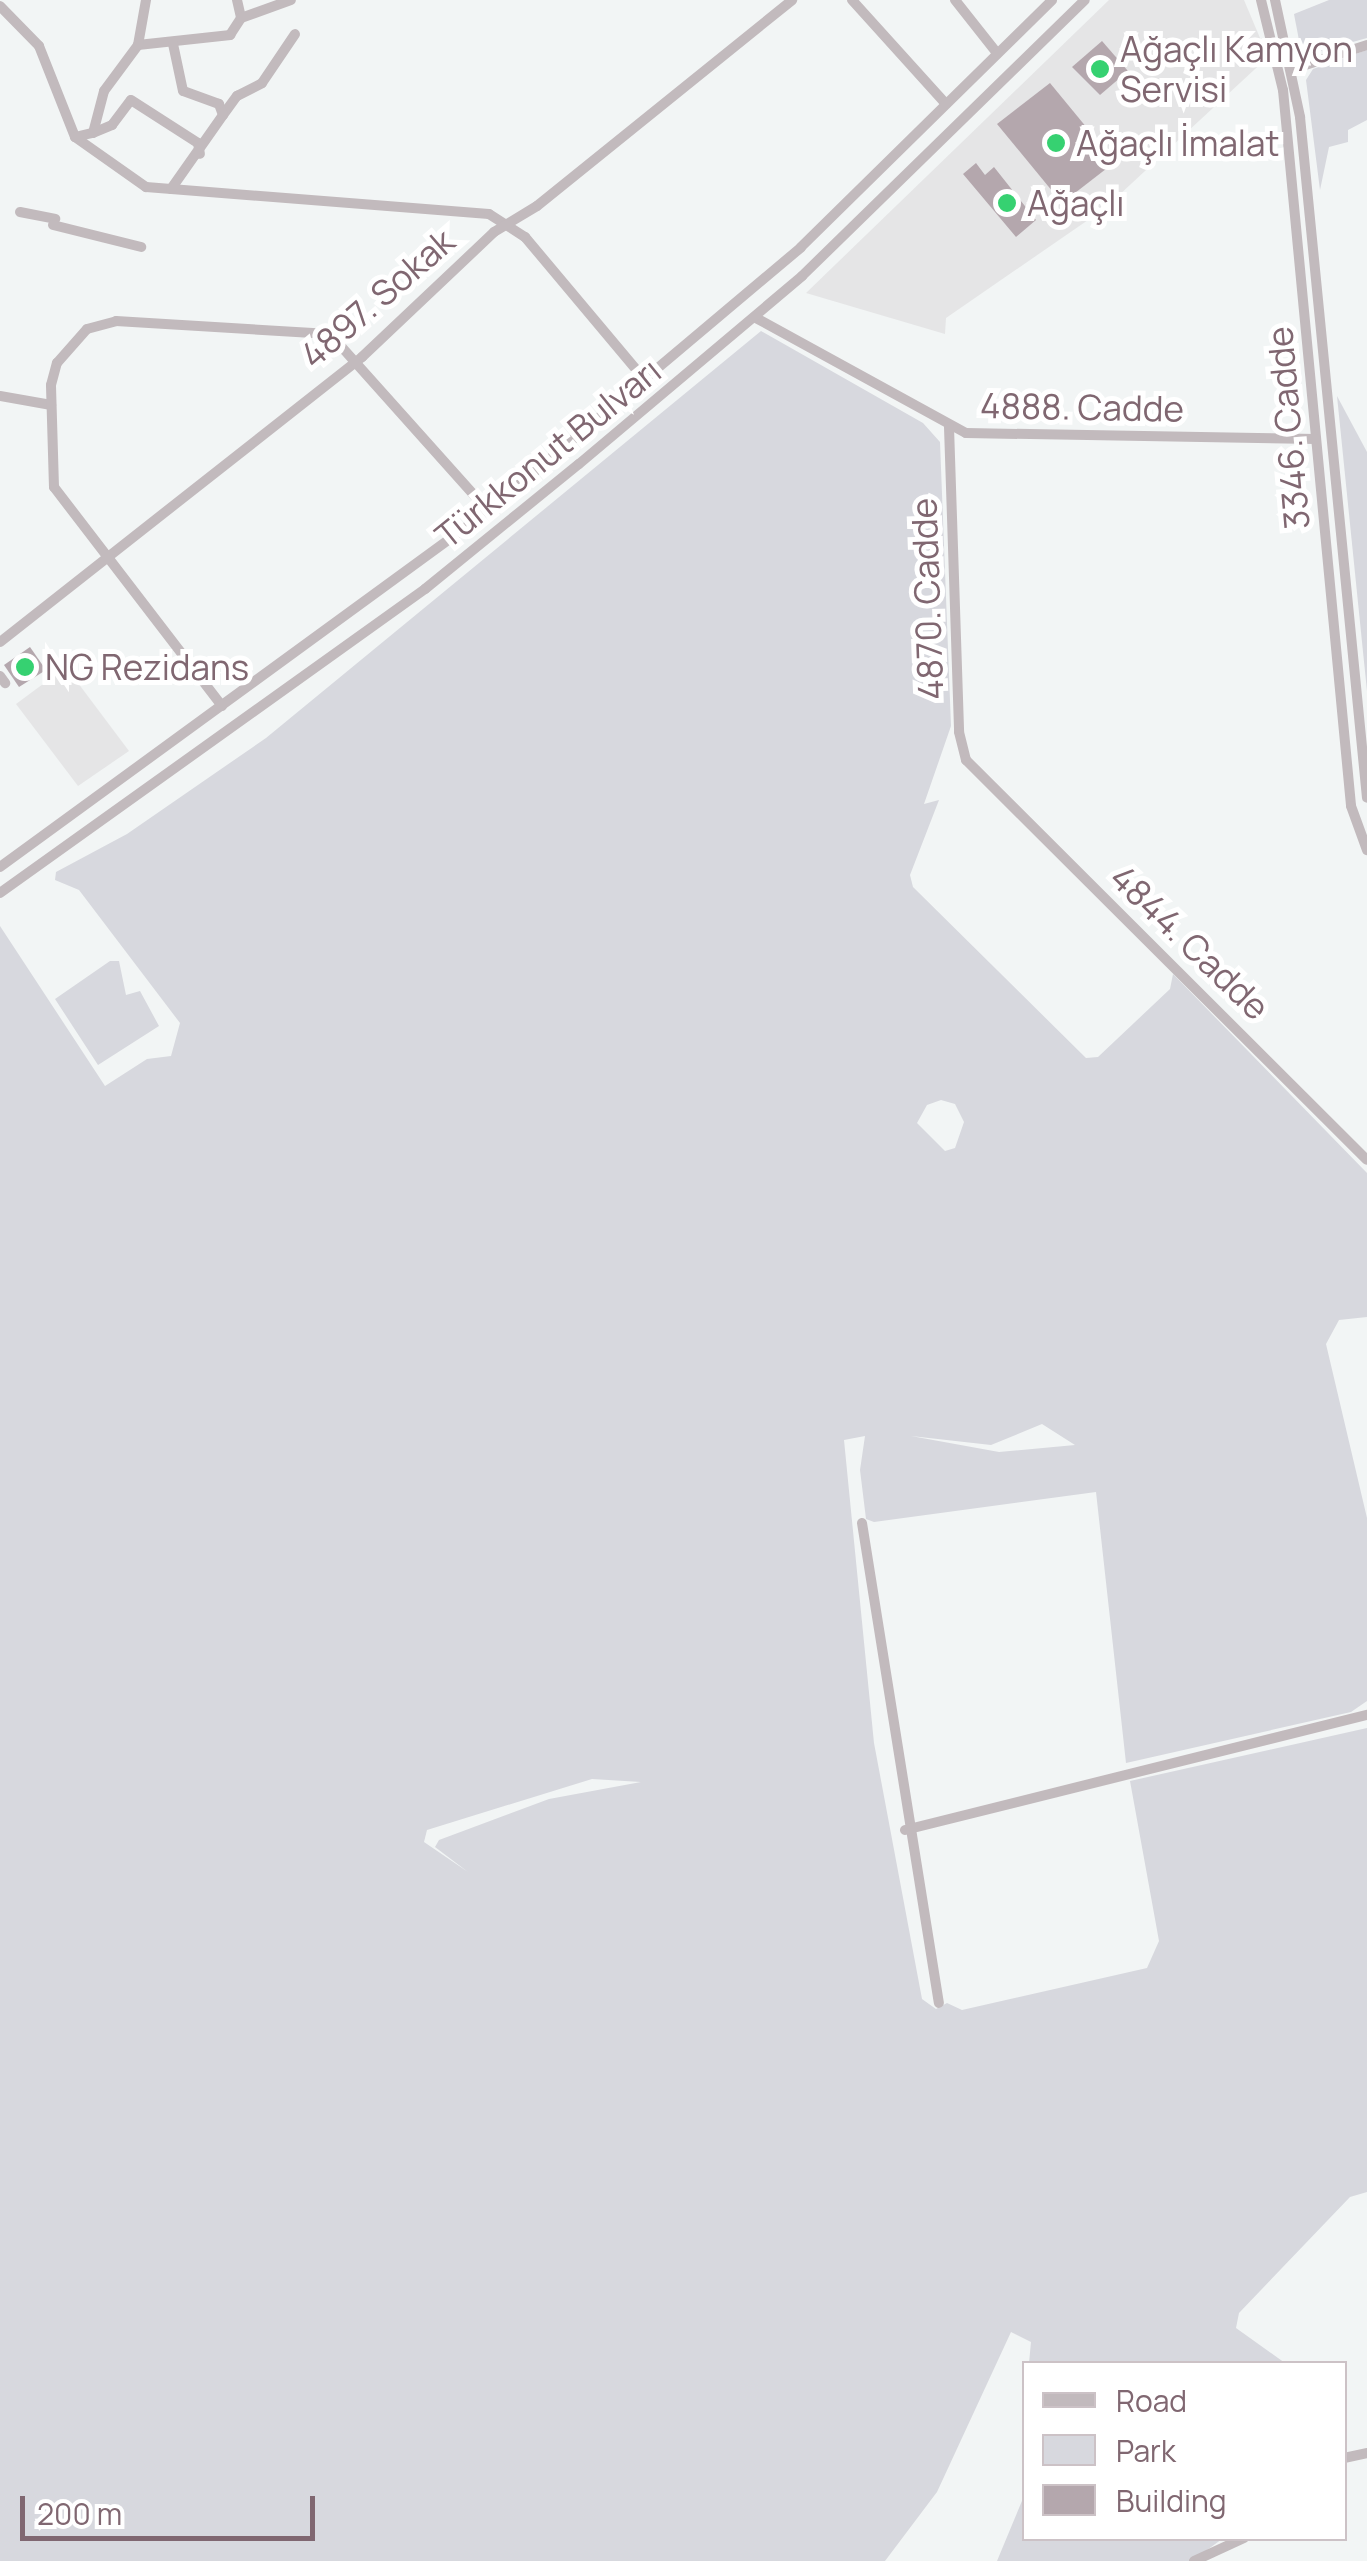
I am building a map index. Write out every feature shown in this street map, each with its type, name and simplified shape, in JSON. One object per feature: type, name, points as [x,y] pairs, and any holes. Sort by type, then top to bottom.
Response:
[{"type":"street","points":[[94,133],[104,91],[138,45],[146,0]]},
{"type":"street","points":[[237,0],[241,18]]},
{"type":"street","points":[[138,45],[230,35],[241,18],[292,0]]},
{"type":"street","name":"4897. Sokak","points":[[0,642],[101,558],[355,361],[509,223],[792,0]]},
{"type":"street","points":[[852,0],[946,104]]},
{"type":"street","points":[[955,0],[998,53]]},
{"type":"street","name":"Türkkonut Bulvarı","points":[[0,867],[488,511],[801,247],[1052,0]]},
{"type":"street","name":"Türkkonut Bulvarı","points":[[0,893],[425,589],[756,318],[1085,0]]},
{"type":"street","name":"3346. Cadde","points":[[1261,0],[1285,102],[1351,806],[1367,850]]},
{"type":"street","name":"3346. Cadde","points":[[1275,0],[1293,68],[1367,798]]},
{"type":"street","points":[[0,6],[39,46],[75,137],[146,187],[470,211],[509,223],[644,380]]},
{"type":"street","points":[[171,190],[200,154],[236,96],[262,83],[295,34]]},
{"type":"street","points":[[173,44],[183,91],[219,104],[223,115]]},
{"type":"street","points":[[1293,68],[1367,45]]},
{"type":"street","points":[[75,137],[112,125],[131,100],[198,143],[200,154]]},
{"type":"street","points":[[20,212],[142,246]]},
{"type":"street","name":"4888. Cadde","points":[[756,318],[950,426],[972,434],[1316,439]]},
{"type":"street","points":[[222,706],[101,558],[54,487],[52,404],[58,363],[92,326],[208,326],[330,334],[488,511]]},
{"type":"street","points":[[0,396],[52,404]]},
{"type":"street","name":"4870. Cadde","points":[[950,426],[959,732],[970,766]]},
{"type":"street","name":"4844. Cadde","points":[[970,766],[1367,1160]]},
{"type":"street","points":[[862,1524],[905,1830],[939,2003]]},
{"type":"street","points":[[905,1830],[1367,1716]]},
{"type":"street","points":[[1194,2561],[1237,2541]]},
{"type":"shaded area","points":[[1109,0],[1244,0],[1268,57],[1104,209],[946,318],[945,334],[806,293]]},
{"type":"shaded area","points":[[66,667],[129,751],[78,786],[16,704]]},
{"type":"green space","points":[[1329,0],[1367,0],[1367,38],[1302,56],[1294,14]]},
{"type":"green space","points":[[1367,50],[1367,120],[1348,130],[1348,142],[1329,147],[1320,190],[1306,80],[1313,69]]},
{"type":"green space","points":[[761,331],[923,423],[940,442],[951,726],[924,804],[939,800],[910,875],[913,887],[1086,1058],[1098,1057],[1170,989],[1173,974],[1367,1173],[1367,1317],[1339,1320],[1326,1344],[1367,1518],[1367,1701],[1351,1712],[1126,1763],[1096,1492],[874,1522],[866,1519],[860,1470],[865,1436],[844,1440],[874,1743],[922,1999],[936,2009],[947,2003],[962,2010],[1147,1968],[1159,1941],[1130,1781],[1367,1728],[1367,2192],[1350,2197],[1239,2313],[1236,2328],[1282,2361],[1029,2361],[1031,2342],[1011,2332],[937,2492],[885,2561],[0,2561],[0,926],[105,1086],[147,1059],[171,1056],[180,1023],[79,890],[55,880],[56,872],[127,834],[266,738]],"holes":[[[941,1100],[955,1104],[964,1122],[955,1148],[945,1151],[917,1123],[927,1105]],[[1042,1424],[1075,1445],[999,1452],[911,1436],[991,1445]],[[592,1779],[641,1782],[549,1799],[439,1840],[435,1847],[468,1872],[424,1842],[427,1830]]]},
{"type":"green space","points":[[1337,396],[1367,452],[1367,691]]},
{"type":"green space","points":[[110,961],[119,961],[126,995],[140,991],[159,1026],[98,1065],[55,999]]},
{"type":"green space","points":[[1022,2501],[1022,2541],[1219,2541],[1192,2561],[997,2561]]},
{"type":"building","name":"Ağaçlı Kamyon Servisi","points":[[1102,41],[1128,71],[1100,95],[1072,67]]},
{"type":"building","name":"Ağaçlı İmalat","points":[[1050,83],[1115,162],[1062,203],[997,124]]},
{"type":"building","name":"Ağaçlı","points":[[976,163],[985,175],[994,167],[1036,220],[1016,237],[963,174]]},
{"type":"building","name":"NG Rezidans","points":[[30,647],[46,670],[19,687],[4,665]]},
{"type":"place","name":"Ağaçlı Kamyon Servisi","points":[[1100,69]]},
{"type":"place","name":"Ağaçlı İmalat","points":[[1056,143]]},
{"type":"place","name":"Ağaçlı","points":[[1007,203]]},
{"type":"place","name":"NG Rezidans","points":[[25,667]]}]
